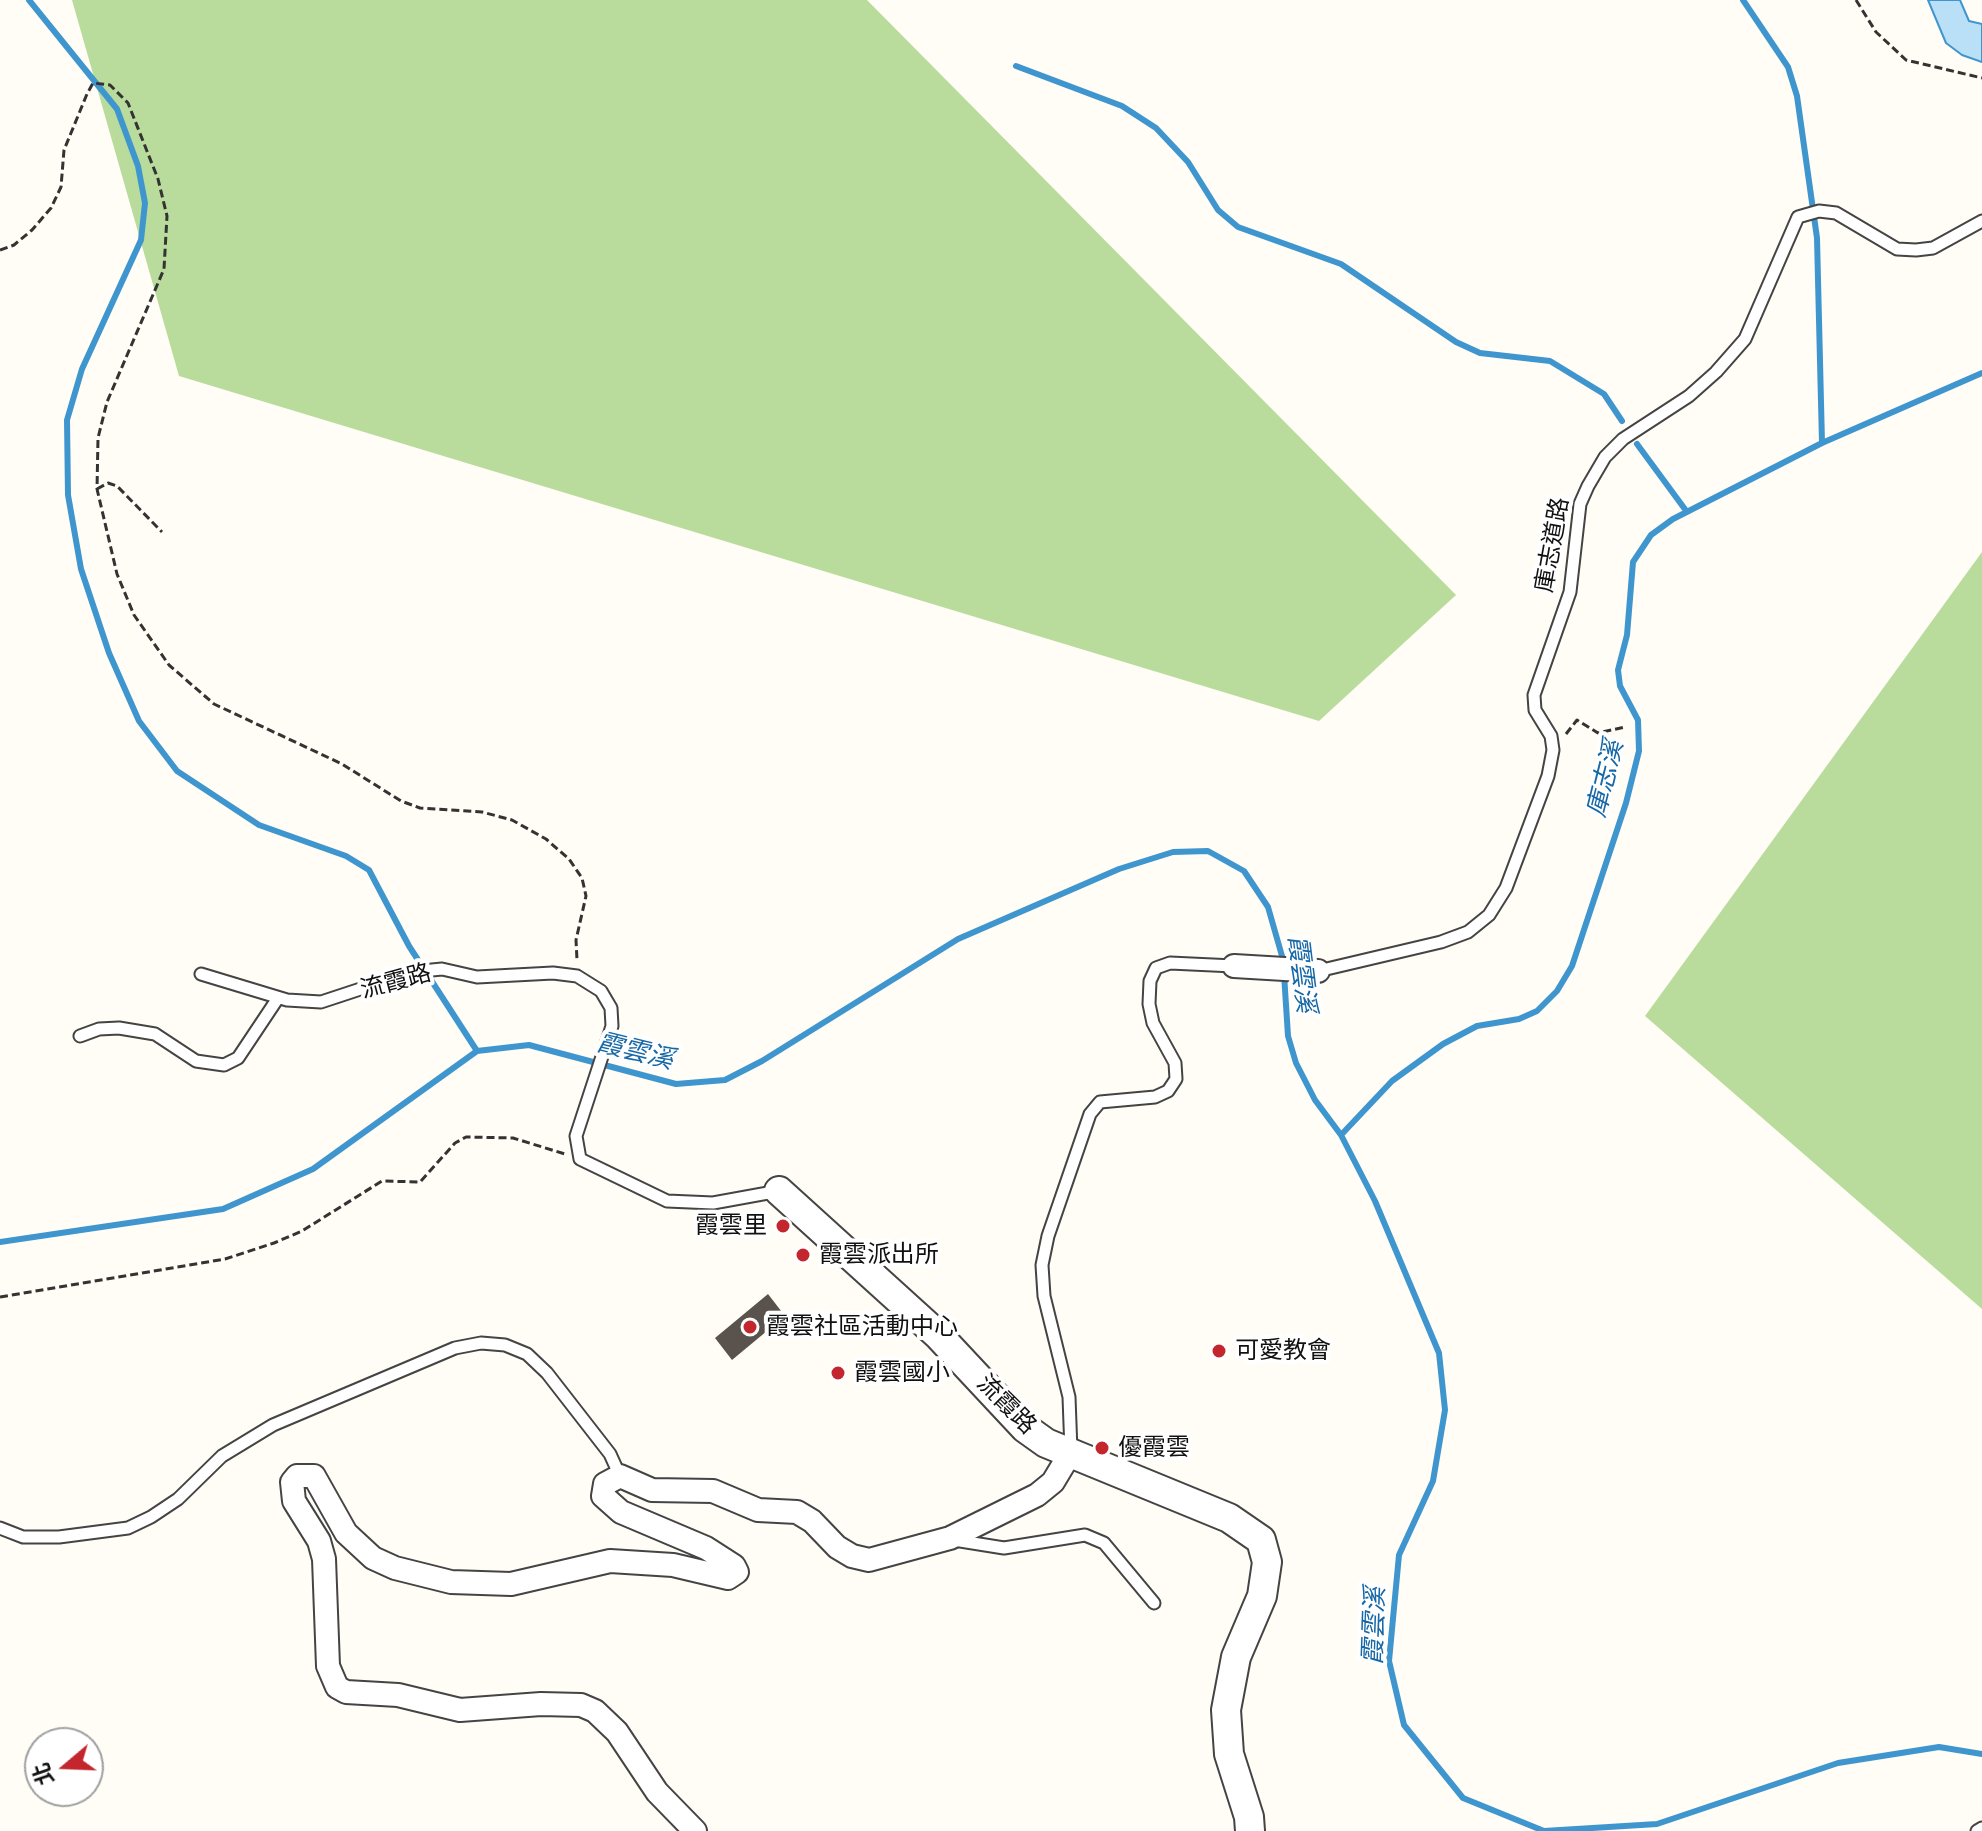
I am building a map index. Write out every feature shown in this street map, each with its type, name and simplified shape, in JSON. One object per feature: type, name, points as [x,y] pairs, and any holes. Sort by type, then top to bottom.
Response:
[{"type":"street","points":[[1234,966],[1318,971]]},
{"type":"street","name":"流霞路","points":[[779,1191],[939,1336],[1025,1428],[1046,1443],[1229,1518],[1261,1540],[1267,1562],[1262,1596],[1236,1657],[1226,1710],[1229,1754],[1249,1817],[1250,1831]]},
{"type":"street","points":[[695,1831],[657,1792],[617,1732],[595,1711],[581,1705],[541,1704],[460,1710],[398,1695],[346,1692],[337,1687],[327,1657],[324,1559],[319,1541],[291,1492],[297,1476],[314,1476],[346,1533],[373,1558],[395,1568],[451,1582],[511,1584],[610,1561],[673,1565],[734,1576],[737,1572],[734,1566],[706,1548],[621,1512],[603,1496],[605,1484],[620,1476],[652,1490],[713,1491],[758,1510],[797,1512],[812,1521],[837,1547],[852,1556],[869,1560],[950,1538],[1037,1495],[1053,1482],[1071,1452]]},
{"type":"lane","name":"庫志道路","points":[[1553,750],[1551,736],[1535,710],[1534,695],[1570,592],[1580,504],[1588,486],[1605,457],[1623,439],[1689,396],[1716,372],[1745,339],[1765,297],[1791,225],[1804,213],[1836,213],[1897,249],[1916,250],[1933,248],[1982,221]]},
{"type":"lane","points":[[1318,971],[1441,942],[1468,932],[1489,915],[1506,888],[1548,776],[1553,750]]},
{"type":"lane","points":[[1071,1452],[1069,1397],[1044,1296],[1042,1265],[1048,1236],[1095,1108],[1109,1100],[1155,1097],[1168,1091],[1176,1079],[1175,1063],[1153,1023],[1149,1004],[1150,981],[1156,968],[1170,963],[1234,966]]},
{"type":"lane","name":"流霞路","points":[[201,974],[278,998],[321,1002],[412,972],[442,969],[477,977],[553,973],[577,976]]},
{"type":"lane","points":[[577,976],[601,991],[611,1008],[612,1026],[576,1136],[580,1159]]},
{"type":"lane","points":[[80,1036],[99,1029],[119,1028],[155,1034],[196,1061],[224,1065],[238,1058],[278,998]]},
{"type":"lane","name":"流霞路","points":[[580,1159],[667,1201],[713,1203],[779,1191]]},
{"type":"lane","points":[[0,1528],[23,1537],[47,1537],[128,1528],[160,1511],[222,1456],[273,1425],[455,1348],[481,1343],[505,1345],[527,1354],[547,1373],[610,1454],[620,1476]]},
{"type":"lane","points":[[950,1538],[1004,1548],[1085,1535],[1104,1543],[1154,1603]]},
{"type":"path","points":[[1856,0],[1876,32],[1906,60],[1982,78]]},
{"type":"path","points":[[0,250],[14,245],[51,208],[61,187],[64,150],[87,94],[93,83],[110,85],[128,103],[158,179],[167,216],[164,269],[107,402],[98,438],[97,489],[117,574],[134,615],[169,665],[214,704],[342,764],[401,801],[420,808],[482,812],[512,820],[546,839],[569,859],[582,878],[586,896],[576,940],[577,976]]},
{"type":"path","points":[[97,489],[108,483],[117,486],[162,532]]},
{"type":"path","points":[[1553,750],[1577,720],[1598,733],[1625,727]]},
{"type":"path","points":[[0,1297],[213,1261],[274,1243],[302,1231],[382,1181],[420,1182],[455,1143],[466,1137],[513,1138],[580,1159]]},
{"type":"green space","points":[[72,0],[867,0],[1456,595],[1319,721],[179,376]]},
{"type":"green space","points":[[1982,552],[1982,1309],[1645,1016]]},
{"type":"water","points":[[1928,0],[1960,0],[1969,21],[1982,24],[1982,62],[1962,55],[1946,43]]},
{"type":"building","name":"霞雲社區活動中心","points":[[768,1294],[785,1316],[732,1360],[715,1338]]},
{"type":"waterway","points":[[29,0],[117,109],[138,166],[145,203],[141,240],[82,369],[67,420],[68,495],[81,569],[109,653],[139,721],[177,771],[259,825],[346,856],[369,870],[409,946],[477,1051]]},
{"type":"waterway","points":[[1743,0],[1788,67],[1797,96],[1817,238],[1822,443]]},
{"type":"waterway","points":[[1016,66],[1122,106],[1156,128],[1188,162],[1218,210],[1238,227],[1341,264],[1456,342],[1480,353],[1550,361],[1604,394],[1622,421]]},
{"type":"waterway","name":"庫志溪","points":[[1341,1135],[1392,1081],[1443,1044],[1477,1026],[1519,1019],[1537,1011],[1557,991],[1572,966],[1626,803],[1639,751],[1638,720],[1620,686],[1618,670],[1627,635],[1633,562],[1651,535],[1673,519],[1822,443],[1982,373]]},
{"type":"waterway","points":[[1637,444],[1687,512]]},
{"type":"waterway","name":"霞雲溪","points":[[0,1242],[223,1209],[313,1169],[477,1051],[529,1045],[676,1084],[725,1080],[762,1061],[958,939],[1119,869],[1173,852],[1208,851],[1244,871],[1268,907],[1284,963]]},
{"type":"waterway","name":"霞雲溪","points":[[1284,974],[1288,1036],[1296,1063],[1315,1100],[1341,1135],[1375,1201],[1439,1353],[1445,1410],[1433,1481],[1399,1555],[1389,1661],[1404,1725],[1463,1798],[1544,1831],[1657,1824],[1838,1763],[1939,1747],[1982,1754]]},
{"type":"place","name":"霞雲里","points":[[783,1226]]},
{"type":"place","name":"霞雲派出所","points":[[803,1255]]},
{"type":"place","name":"霞雲社區活動中心","points":[[750,1327]]},
{"type":"place","name":"可愛教會","points":[[1219,1351]]},
{"type":"place","name":"霞雲國小","points":[[838,1373]]},
{"type":"place","name":"優霞雲","points":[[1102,1448]]}]
